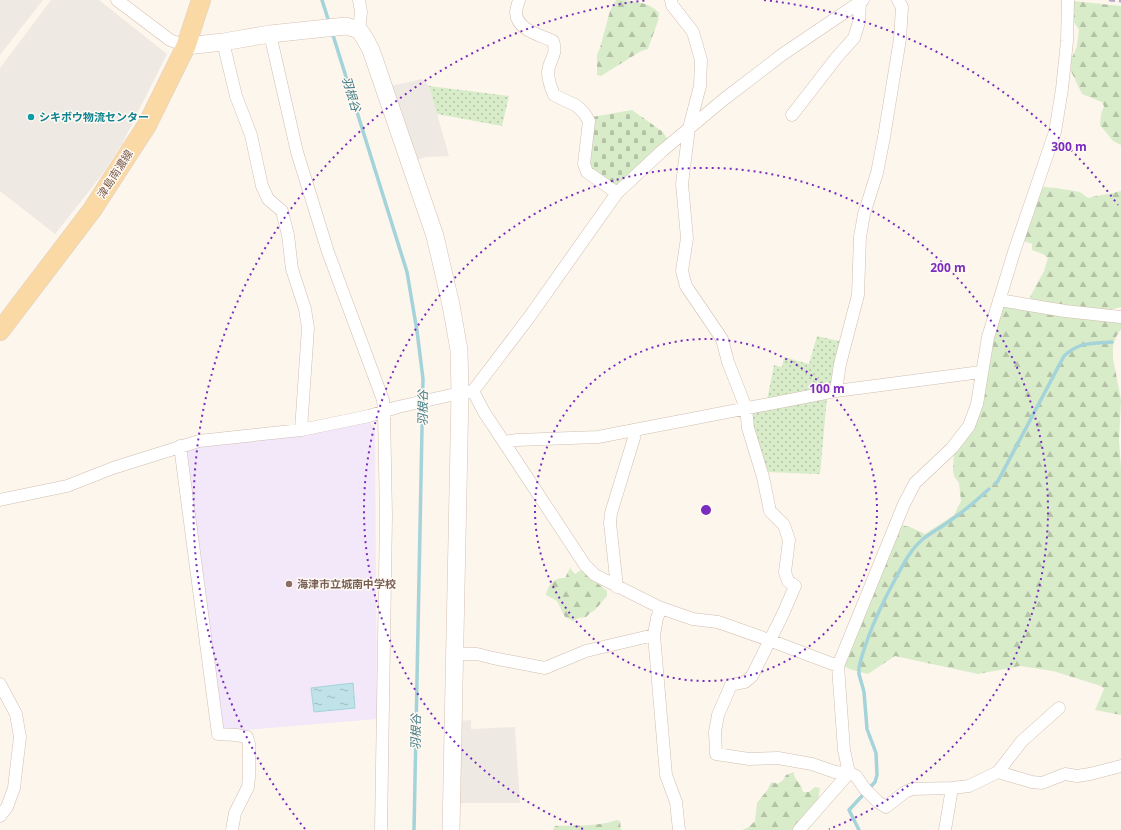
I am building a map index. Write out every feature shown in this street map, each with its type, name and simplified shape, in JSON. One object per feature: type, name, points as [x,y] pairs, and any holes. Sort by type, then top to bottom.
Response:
[{"type":"main road","name":"津島南濃線","points":[[0,331],[92,210],[147,125],[186,46],[201,0]]},
{"type":"street","points":[[117,0],[170,40],[186,46],[223,42],[288,31],[352,28],[364,37],[371,50],[435,236],[451,305],[459,350],[462,393],[454,654],[451,830]]},
{"type":"street","points":[[352,28],[361,12],[359,0]]},
{"type":"street","points":[[519,0],[516,12],[518,20],[525,29],[553,41],[556,49],[548,72],[554,95],[577,106],[589,121],[584,164],[587,172],[617,193]]},
{"type":"street","points":[[671,0],[672,5],[693,32],[701,60],[700,86],[689,128],[682,184],[687,238],[682,271],[686,286],[722,339],[728,362],[746,408],[748,428],[763,477],[770,510],[784,525],[789,540],[785,572],[788,581],[795,586],[783,614],[752,676],[745,682],[731,685],[718,715],[715,732],[716,754],[749,759],[778,758],[812,764],[836,772],[849,772],[856,776],[867,791],[878,802],[886,807],[905,792],[912,789],[968,786],[998,772],[1022,741],[1059,708]]},
{"type":"street","points":[[836,391],[840,364],[858,295],[860,237],[864,214],[877,173],[900,38],[902,7],[898,0]]},
{"type":"street","points":[[849,772],[844,750],[838,666],[904,504],[915,483],[952,448],[969,426],[977,404],[981,372],[988,337],[1055,132],[1063,75],[1068,0]]},
{"type":"street","points":[[0,500],[67,486],[113,468],[199,440],[301,430],[369,416],[398,407],[462,393],[530,316],[617,193],[662,150],[783,54],[861,1]]},
{"type":"street","points":[[792,115],[837,57],[854,38],[859,22],[861,1]]},
{"type":"street","points":[[270,34],[297,152],[328,252],[383,400],[386,516],[381,830]]},
{"type":"street","points":[[223,42],[236,96],[251,135],[262,186],[268,199],[282,211],[288,234],[292,269],[305,309],[308,328],[301,430]]},
{"type":"street","points":[[999,300],[1065,311],[1121,317]]},
{"type":"street","points":[[504,442],[518,440],[598,437],[836,391],[981,372]]},
{"type":"street","points":[[462,393],[484,412],[585,565],[595,575],[661,608],[693,619],[718,622],[838,666]]},
{"type":"street","points":[[617,587],[610,523],[611,512],[634,438],[633,430]]},
{"type":"street","points":[[180,446],[218,734],[236,734],[247,737],[250,744],[250,777],[248,787],[235,813],[232,830]]},
{"type":"street","points":[[661,608],[657,618],[654,635],[666,775],[676,802],[679,830]]},
{"type":"street","points":[[454,654],[477,654],[545,668],[586,651],[654,635]]},
{"type":"street","points":[[0,684],[16,714],[20,737],[14,788],[7,807],[0,816]]},
{"type":"street","points":[[998,772],[1032,782],[1042,783],[1065,774],[1077,776],[1121,766]]},
{"type":"street","points":[[800,830],[849,772]]},
{"type":"street","points":[[945,830],[952,788]]},
{"type":"shaded area","points":[[0,0],[43,0],[0,55]]},
{"type":"shaded area","points":[[51,0],[99,0],[167,54],[122,144],[101,176],[55,234],[0,191],[0,68]]},
{"type":"shaded area","points":[[422,79],[429,86],[449,156],[426,157],[417,160],[391,86]]},
{"type":"shaded area","name":"海津市立城南中学校","points":[[368,420],[375,428],[377,719],[222,732],[183,450],[201,445]]},
{"type":"shaded area","points":[[471,720],[471,729],[515,727],[520,803],[459,803],[459,721]]},
{"type":"green space","points":[[616,0],[633,1],[650,6],[659,13],[658,21],[648,49],[641,51],[601,76],[597,75],[597,55],[610,11]]},
{"type":"green space","points":[[1073,1],[1121,6],[1121,145],[1113,141],[1100,125],[1101,114],[1104,106],[1102,102],[1082,94],[1071,71],[1071,60],[1077,46],[1079,30],[1072,19]]},
{"type":"green space","points":[[429,86],[509,96],[502,126],[437,114]]},
{"type":"green space","points":[[632,110],[663,132],[668,140],[620,184],[616,185],[593,170],[589,162],[592,117]]},
{"type":"green space","points":[[1044,187],[1080,192],[1088,198],[1121,191],[1121,307],[1103,312],[1031,300],[1030,297],[1044,271],[1048,258],[1043,254],[1032,250],[1032,244],[1021,240],[1037,192]]},
{"type":"green space","points":[[1002,303],[1121,322],[1121,329],[1113,346],[1113,358],[1121,400],[1119,440],[1121,468],[1121,715],[1095,710],[1104,689],[1101,686],[1053,671],[1020,666],[978,674],[895,656],[868,674],[849,669],[843,665],[900,525],[910,527],[925,534],[954,515],[961,501],[959,483],[954,476],[953,470],[954,449],[984,379]]},
{"type":"green space","points":[[817,336],[843,342],[833,388],[767,400],[774,365],[782,367],[784,357],[809,364]]},
{"type":"green space","points":[[827,397],[820,474],[765,472],[750,429],[750,411]]},
{"type":"green space","points":[[570,568],[575,574],[581,570],[607,591],[607,596],[595,610],[586,617],[578,618],[573,621],[565,617],[557,601],[546,595],[552,582],[565,578]]},
{"type":"green space","points":[[794,772],[794,776],[803,792],[809,792],[815,787],[820,788],[818,800],[794,830],[742,830],[749,827],[755,821],[757,803],[770,784],[772,782],[778,784],[786,775]]},
{"type":"green space","points":[[617,820],[620,821],[621,830],[553,830],[555,826],[594,825]]},
{"type":"water","points":[[353,683],[355,708],[314,712],[311,688]]},
{"type":"waterway","name":"羽根谷","points":[[322,0],[329,22]]},
{"type":"waterway","name":"羽根谷","points":[[332,32],[407,272],[423,379],[414,830]]},
{"type":"waterway","points":[[995,484],[998,481],[1064,356],[1070,351],[1086,344],[1112,342]]},
{"type":"waterway","points":[[859,830],[849,810],[875,782],[877,775],[876,753],[867,729],[864,692],[859,674],[862,655],[871,631],[892,585],[915,546],[948,523],[989,489]]},
{"type":"railway","points":[[1109,0],[1121,1]]},
{"type":"place","name":"シキボウ物流センター","points":[[31,117]]},
{"type":"place","name":"海津市立城南中学校","points":[[289,584]]}]
